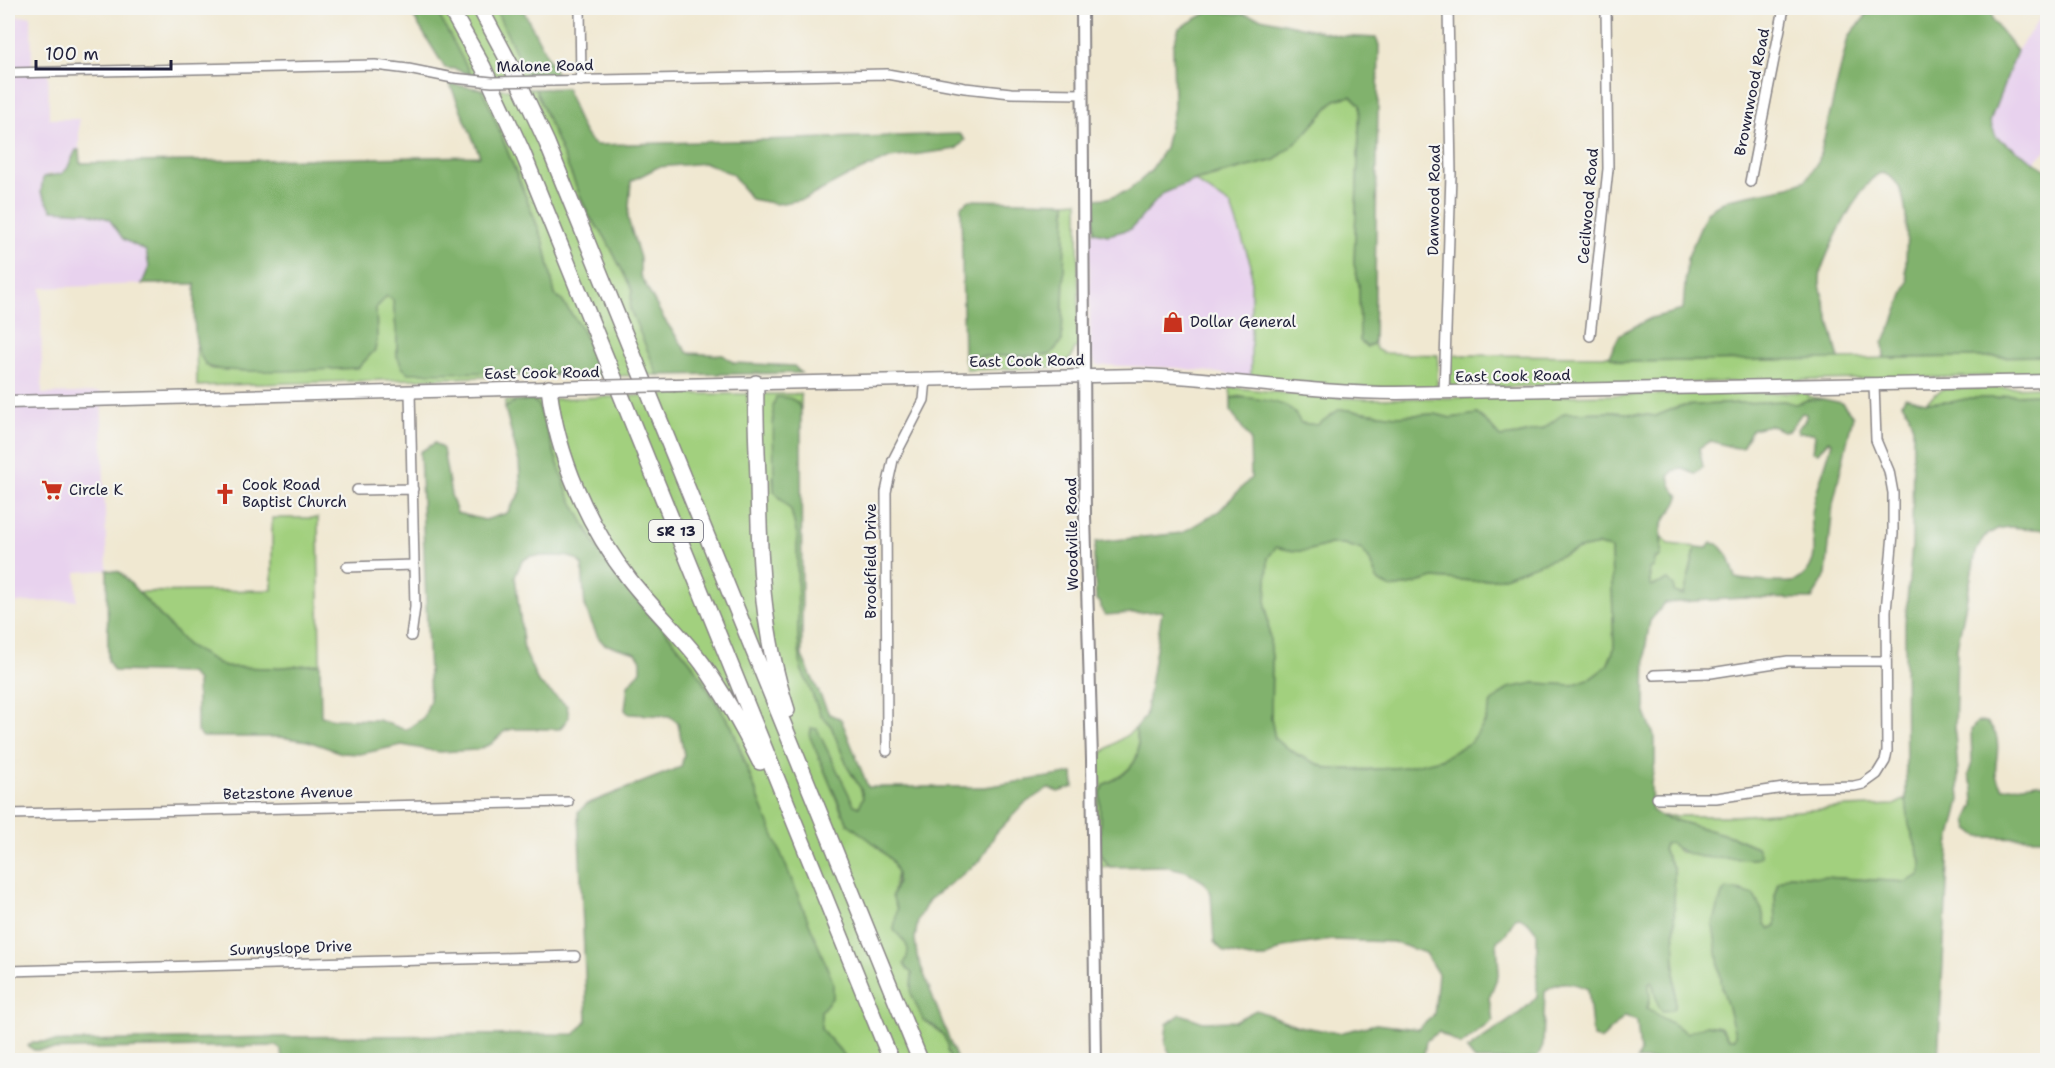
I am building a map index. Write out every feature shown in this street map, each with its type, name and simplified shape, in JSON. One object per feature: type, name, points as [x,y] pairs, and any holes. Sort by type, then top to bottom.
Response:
[{"type":"highway","name":"SR 13","points":[[450,8],[483,67],[522,151],[891,1060]]},
{"type":"highway","name":"SR 13","points":[[480,8],[511,66],[547,143],[920,1060]]},
{"type":"highway","points":[[756,383],[760,555],[765,615],[779,685],[821,816]]},
{"type":"highway","points":[[549,388],[564,453],[589,515],[629,579],[689,647],[732,710],[773,789],[816,894],[841,938]]},
{"type":"main road","name":"East Cook Road","points":[[8,402],[1085,375],[1176,376],[1345,392],[1444,393],[2048,381]]},
{"type":"street","points":[[580,8],[581,81]]},
{"type":"street","name":"Woodville Road","points":[[1082,8],[1085,516],[1092,760],[1096,1060]]},
{"type":"street","name":"Danwood Road","points":[[1444,393],[1451,174],[1448,8]]},
{"type":"street","name":"Cecilwood Road","points":[[1590,336],[1608,183],[1606,8]]},
{"type":"street","name":"Brownwood Road","points":[[1750,182],[1784,8]]},
{"type":"street","name":"Malone Road","points":[[8,74],[375,65],[492,82],[887,74],[1000,92],[1083,93]]},
{"type":"street","name":"Brookfield Drive","points":[[887,751],[885,492],[893,460],[924,400],[926,379]]},
{"type":"street","points":[[1657,798],[1716,798],[1784,788],[1854,786],[1870,779],[1881,768],[1887,751],[1886,611],[1893,534],[1893,493],[1889,471],[1876,440],[1874,384]]},
{"type":"street","points":[[410,392],[415,607],[411,636]]},
{"type":"street","points":[[357,489],[413,489]]},
{"type":"street","points":[[347,567],[414,565]]},
{"type":"street","points":[[1654,675],[1711,673],[1788,661],[1886,661]]},
{"type":"street","name":"Betzstone Avenue","points":[[8,814],[568,802]]},
{"type":"street","name":"Sunnyslope Drive","points":[[8,971],[575,956]]},
{"type":"shaded area","points":[[2047,8],[2047,149],[2035,162],[1996,137],[1990,121],[2017,51]]},
{"type":"shaded area","points":[[31,16],[32,67],[48,67],[49,119],[79,119],[79,150],[74,152],[68,169],[61,174],[48,174],[52,210],[85,212],[109,219],[123,239],[146,251],[149,267],[142,284],[41,288],[42,394],[101,392],[107,570],[76,572],[77,600],[8,603],[8,17]]},
{"type":"shaded area","points":[[1195,181],[1231,206],[1251,265],[1251,377],[1178,368],[1097,365],[1090,356],[1089,232],[1108,235],[1131,229],[1162,194]]},
{"type":"green space","points":[[408,8],[435,8],[471,75],[445,68]]},
{"type":"green space","points":[[435,8],[495,8],[527,76],[471,75]]},
{"type":"green space","points":[[495,8],[522,8],[557,75],[527,76]]},
{"type":"green space","points":[[1868,8],[1991,8],[1993,21],[2017,51],[1990,121],[1996,137],[2047,170],[2047,356],[1884,358],[1883,343],[1908,281],[1904,201],[1900,188],[1892,178],[1882,173],[1874,177],[1856,200],[1830,248],[1821,271],[1820,285],[1839,359],[1622,362],[1609,356],[1620,334],[1651,318],[1683,310],[1687,259],[1707,212],[1728,199],[1789,187],[1806,180],[1819,160],[1848,37],[1865,17]]},
{"type":"green space","points":[[1210,11],[1243,14],[1341,36],[1376,38],[1379,45],[1374,343],[1367,347],[1360,341],[1359,284],[1354,264],[1360,105],[1351,96],[1335,100],[1303,136],[1275,160],[1195,180],[1162,194],[1131,229],[1108,235],[1094,232],[1094,199],[1107,198],[1128,191],[1150,172],[1165,148],[1174,108],[1173,46],[1179,28]]},
{"type":"green space","points":[[450,84],[481,89],[487,100],[544,243],[555,295],[580,326],[604,376],[585,377],[532,372],[408,373],[397,356],[393,300],[387,296],[376,308],[375,350],[358,368],[278,371],[215,368],[206,365],[197,347],[195,284],[142,284],[149,267],[146,251],[123,239],[109,219],[85,212],[52,210],[41,192],[43,177],[61,174],[67,169],[76,150],[79,150],[80,163],[480,156]]},
{"type":"green space","points":[[566,88],[582,128],[596,145],[960,134],[965,140],[956,149],[890,158],[848,176],[805,199],[777,204],[751,199],[732,174],[706,163],[658,167],[631,181],[628,219],[640,258],[640,275],[664,319],[688,353],[723,355],[734,363],[794,366],[801,373],[658,375],[630,309],[632,290],[605,237],[589,216],[535,89]]},
{"type":"green space","points":[[481,89],[535,89],[589,216],[605,237],[632,290],[630,309],[658,375],[604,376],[580,326],[555,295],[544,242]]},
{"type":"green space","points":[[1351,95],[1360,105],[1354,264],[1359,284],[1360,341],[1367,347],[1374,343],[1376,349],[1383,353],[1438,355],[1437,388],[1348,387],[1251,377],[1251,265],[1231,206],[1195,181],[1275,160],[1303,136],[1335,100]]},
{"type":"green space","points":[[970,200],[1066,202],[1062,341],[1050,355],[964,357],[961,206]]},
{"type":"green space","points":[[1078,201],[1079,347],[1075,348],[1071,358],[1061,364],[1061,367],[967,370],[964,357],[1050,355],[1062,341],[1066,202]]},
{"type":"green space","points":[[387,296],[393,299],[397,356],[585,377],[543,375],[197,386],[196,342],[206,364],[211,369],[252,371],[358,368],[375,350],[376,308]]},
{"type":"green space","points":[[1450,355],[1609,356],[1622,362],[2047,356],[2047,375],[1449,388]]},
{"type":"green space","points":[[1230,387],[1311,396],[1368,399],[1808,392],[1807,396],[1823,399],[1795,404],[1784,401],[1680,406],[1656,416],[1616,412],[1565,413],[1543,429],[1500,437],[1477,414],[1451,418],[1435,414],[1396,416],[1340,409],[1317,425],[1300,423],[1291,409],[1241,396],[1231,398]]},
{"type":"green space","points":[[2047,387],[2047,394],[1926,402],[1942,389]]},
{"type":"green space","points":[[679,394],[801,394],[801,410],[798,403],[773,477],[774,491],[791,510],[797,534],[798,636],[801,669],[820,714],[831,726],[848,768],[861,789],[863,798],[859,807],[854,805],[817,730],[811,729],[810,736],[842,813],[892,861],[897,873],[892,896],[897,909],[894,930],[903,938],[908,948],[907,969],[912,973],[911,985],[923,1020],[943,1035],[951,1060],[846,1060],[821,1029],[821,1011],[833,997],[732,727],[692,664],[617,578],[596,546],[568,494],[538,404],[509,405],[505,408],[505,401]]},
{"type":"green space","points":[[2047,394],[2047,530],[2009,527],[1997,529],[1984,537],[1976,552],[1957,648],[1955,733],[1960,800],[1949,845],[1938,1060],[1637,1060],[1640,1052],[1637,1021],[1625,1016],[1601,1040],[1593,1037],[1588,989],[1561,983],[1545,991],[1543,1045],[1537,1058],[1475,1060],[1467,1050],[1513,1018],[1537,996],[1537,933],[1520,917],[1515,918],[1506,934],[1497,941],[1499,973],[1489,998],[1493,1020],[1461,1045],[1439,1032],[1426,1041],[1423,1060],[1173,1059],[1165,1044],[1167,1024],[1181,1014],[1203,1022],[1235,1021],[1256,1010],[1298,1026],[1339,1033],[1376,1024],[1418,1029],[1434,1015],[1438,974],[1425,953],[1393,942],[1331,940],[1284,947],[1266,958],[1250,958],[1224,952],[1214,942],[1211,893],[1204,882],[1186,871],[1164,866],[1109,867],[1100,852],[1100,793],[1105,784],[1129,769],[1137,756],[1138,739],[1135,729],[1145,717],[1162,611],[1105,615],[1100,602],[1096,600],[1094,555],[1096,542],[1182,533],[1219,511],[1251,478],[1250,439],[1231,411],[1231,398],[1254,399],[1280,404],[1293,411],[1301,423],[1317,425],[1340,409],[1396,416],[1435,414],[1451,418],[1477,414],[1500,437],[1543,429],[1564,413],[1616,412],[1656,416],[1680,406],[1784,401],[1795,404],[1823,399],[1842,403],[1853,416],[1833,504],[1826,575],[1812,599],[1742,598],[1665,603],[1650,621],[1646,644],[1645,713],[1655,738],[1655,763],[1651,783],[1652,810],[1660,816],[1733,837],[1757,847],[1761,856],[1754,859],[1710,858],[1688,854],[1670,843],[1665,844],[1663,850],[1674,869],[1675,1006],[1672,1010],[1662,1011],[1659,1008],[1652,982],[1649,984],[1650,999],[1647,1008],[1687,1033],[1706,1025],[1720,1027],[1729,1039],[1734,1039],[1735,1034],[1722,987],[1713,925],[1722,894],[1727,889],[1753,894],[1762,910],[1765,924],[1771,929],[1776,926],[1775,893],[1778,883],[1789,875],[1906,882],[1920,875],[1922,864],[1909,825],[1906,799],[1905,623],[1912,546],[1913,428],[1909,414],[1902,403],[1905,397],[1926,402],[1951,402],[1970,398],[1998,398],[2007,395]],"holes":[[[1802,413],[1806,414],[1806,420],[1797,429],[1798,433],[1815,435],[1813,452],[1818,453],[1828,441],[1832,442],[1813,505],[1814,554],[1812,563],[1806,572],[1792,582],[1736,578],[1729,557],[1718,544],[1711,543],[1707,548],[1696,547],[1684,595],[1674,592],[1674,586],[1668,580],[1652,586],[1649,569],[1654,567],[1654,559],[1661,556],[1662,526],[1679,496],[1672,487],[1669,477],[1673,471],[1681,468],[1695,474],[1703,467],[1699,448],[1710,441],[1742,448],[1752,429],[1770,425],[1783,431],[1789,430]],[[1330,544],[1344,544],[1362,550],[1369,559],[1378,581],[1390,588],[1434,578],[1474,581],[1501,578],[1579,549],[1599,545],[1611,549],[1614,649],[1607,666],[1591,678],[1572,685],[1534,683],[1508,688],[1491,703],[1485,723],[1471,742],[1441,759],[1405,767],[1366,770],[1329,769],[1298,755],[1275,739],[1271,718],[1272,658],[1266,605],[1268,558],[1276,547],[1303,551]]]},
{"type":"green space","points":[[776,397],[792,399],[801,410],[802,656],[829,714],[841,719],[868,787],[985,787],[1073,773],[1074,787],[1058,792],[1048,788],[1024,804],[996,833],[980,861],[929,900],[918,920],[915,939],[917,956],[957,1060],[951,1060],[943,1035],[923,1020],[911,993],[912,973],[904,964],[908,949],[894,930],[897,909],[892,896],[897,882],[897,873],[892,861],[875,844],[848,824],[810,737],[811,728],[817,729],[854,805],[859,807],[863,798],[861,789],[848,768],[831,726],[820,714],[801,669],[798,636],[797,534],[791,510],[774,491],[773,406]]},
{"type":"green space","points":[[516,401],[533,401],[538,404],[568,494],[596,546],[617,578],[692,664],[732,727],[833,982],[833,997],[821,1011],[821,1029],[846,1060],[282,1060],[281,1050],[277,1046],[34,1050],[28,1046],[33,1042],[575,1034],[587,1020],[578,812],[587,804],[681,767],[684,755],[678,723],[669,716],[629,714],[625,710],[628,685],[641,671],[641,660],[636,653],[604,644],[598,637],[585,608],[582,565],[576,559],[565,556],[530,556],[522,561],[515,576],[524,649],[538,682],[567,706],[569,717],[560,729],[505,731],[491,744],[476,750],[439,752],[402,745],[360,754],[342,753],[308,741],[279,737],[203,737],[197,731],[197,681],[190,673],[114,671],[108,661],[107,570],[120,572],[187,645],[225,667],[271,668],[320,664],[321,716],[335,719],[378,720],[406,730],[424,717],[430,700],[420,452],[435,443],[443,449],[451,495],[457,513],[485,520],[507,513],[521,492],[519,462],[505,408]]},
{"type":"green space","points":[[272,518],[318,518],[320,664],[271,668],[225,667],[187,645],[139,592],[272,590]]},
{"type":"green space","points":[[1662,536],[1669,544],[1696,547],[1684,595],[1674,592],[1668,580],[1653,586],[1650,584],[1651,564],[1661,556]]},
{"type":"green space","points":[[1330,544],[1344,544],[1362,550],[1369,559],[1378,581],[1390,588],[1434,578],[1474,581],[1501,578],[1579,549],[1599,545],[1611,549],[1614,649],[1607,666],[1591,678],[1572,685],[1534,683],[1491,703],[1478,735],[1470,743],[1443,758],[1397,768],[1330,769],[1320,766],[1275,739],[1271,718],[1272,658],[1266,605],[1268,558],[1276,546],[1303,551]]},
{"type":"green space","points":[[1977,722],[1987,722],[1996,735],[1998,749],[1996,775],[2003,788],[2037,783],[2047,785],[2047,838],[1979,837],[1969,829],[1967,820],[1974,805],[1973,787],[1968,775],[1972,763],[1971,730]]},
{"type":"green space","points":[[1135,729],[1138,748],[1134,763],[1122,775],[1105,784],[1100,852],[1109,867],[1096,866],[1096,761],[1108,748]]},
{"type":"green space","points":[[1906,799],[1910,827],[1922,864],[1920,875],[1906,882],[1789,875],[1778,883],[1775,893],[1776,926],[1771,929],[1765,924],[1762,910],[1744,891],[1736,890],[1713,925],[1735,1034],[1734,1039],[1729,1039],[1720,1027],[1707,1025],[1687,1033],[1647,1009],[1649,984],[1652,982],[1656,996],[1675,1006],[1674,869],[1663,850],[1665,844],[1670,843],[1680,852],[1754,859],[1757,847],[1734,837],[1660,816],[1735,816],[1894,805]]},
{"type":"place","name":"Dollar General","points":[[1173,322]]},
{"type":"place","name":"Circle K","points":[[52,490]]},
{"type":"place","name":"Cook Road Baptist Church","points":[[225,494]]}]
